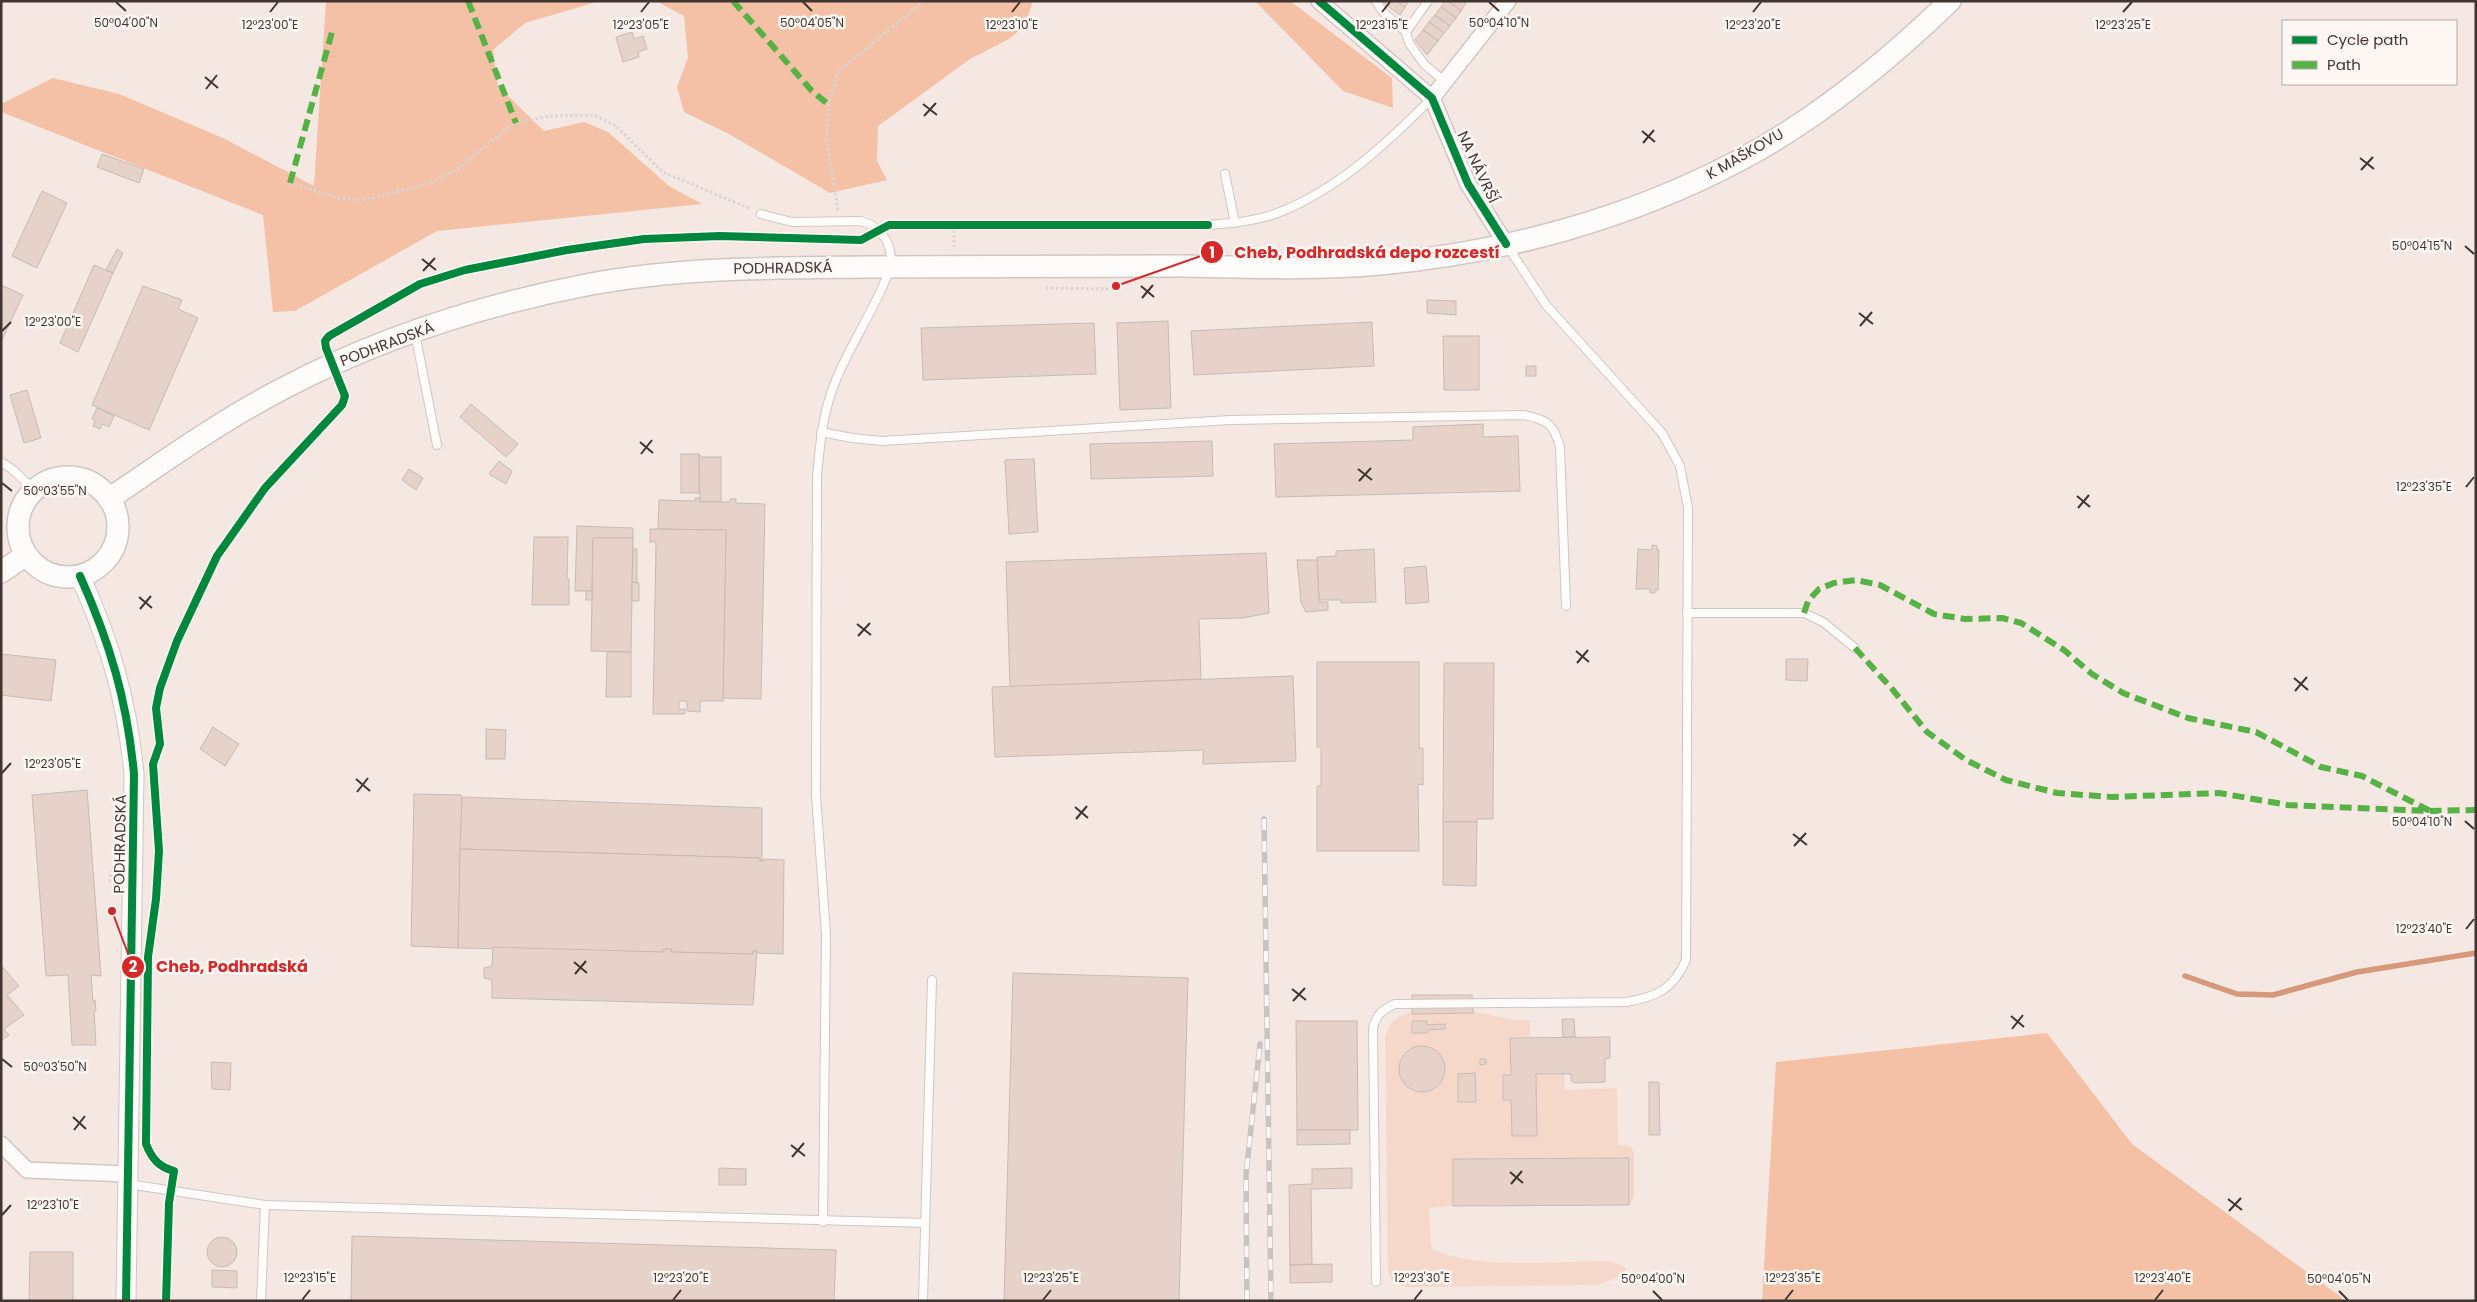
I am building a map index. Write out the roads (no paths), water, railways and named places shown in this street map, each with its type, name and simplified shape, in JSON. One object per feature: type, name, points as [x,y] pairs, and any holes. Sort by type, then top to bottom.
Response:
[{"type":"main road","name":"K MAŠKOVU","points":[[1506,244],[1563,231],[1631,209],[1687,186],[1741,160],[1849,89],[1915,35],[1950,1]]},
{"type":"main road","name":"PODHRADSKÁ","points":[[109,499],[212,429],[284,388],[415,331],[544,294],[650,275],[723,269],[1321,267],[1379,264],[1442,256],[1506,244]]},
{"type":"main road","points":[[74,478],[94,484],[109,499],[116,514],[118,530],[112,550],[99,567],[80,576],[65,577],[50,574],[32,563],[26,555],[20,541],[18,526],[22,506],[34,490],[52,480],[74,478]]},
{"type":"main road","points":[[1,572],[26,555]]},
{"type":"street","points":[[1318,1],[1432,98],[1508,1]]},
{"type":"street","name":"NA NÁVRŠÍ","points":[[1432,98],[1468,184],[1506,244]]},
{"type":"street","name":"PODHRADSKÁ","points":[[80,576],[103,627],[117,672],[128,724],[134,774],[126,1301]]},
{"type":"street","points":[[1,1144],[28,1170],[128,1179]]},
{"type":"lane","points":[[1376,1],[1383,12],[1406,32],[1409,43],[1424,64],[1445,82]]},
{"type":"lane","points":[[1406,32],[1428,1]]},
{"type":"lane","points":[[1208,224],[1235,222],[1278,213],[1330,186],[1380,148],[1432,98]]},
{"type":"lane","points":[[1225,174],[1235,222]]},
{"type":"lane","points":[[761,214],[792,222],[861,221],[871,224],[880,230],[887,243],[890,267],[877,300],[835,381],[821,432],[817,476],[816,795],[826,934],[823,1222]]},
{"type":"lane","points":[[1376,1282],[1373,1028],[1376,1018],[1382,1010],[1395,1004],[1626,1002],[1651,998],[1680,974],[1686,960],[1688,508],[1680,466],[1662,433],[1546,305],[1506,244]]},
{"type":"lane","points":[[415,331],[437,445]]},
{"type":"lane","points":[[821,432],[852,438],[882,440],[1230,420],[1524,415],[1542,418],[1556,431],[1560,447],[1566,606]]},
{"type":"lane","points":[[1,462],[19,475],[34,490]]},
{"type":"lane","points":[[1687,613],[1804,613],[1823,622],[1854,648]]},
{"type":"lane","points":[[923,1301],[932,980]]},
{"type":"lane","points":[[128,1179],[265,1205],[823,1222],[925,1223]]},
{"type":"lane","points":[[261,1301],[265,1205]]},
{"type":"waterway","points":[[2185,976],[2237,994],[2273,995],[2357,972],[2476,953]]},
{"type":"railway","points":[[1264,819],[1271,1301]]},
{"type":"railway","points":[[1247,1301],[1246,1175],[1260,1044]]},
{"type":"place","name":"Cheb, Podhradská depo rozcestí","points":[[1116,286]]},
{"type":"place","name":"Cheb, Podhradská","points":[[112,911]]}]
